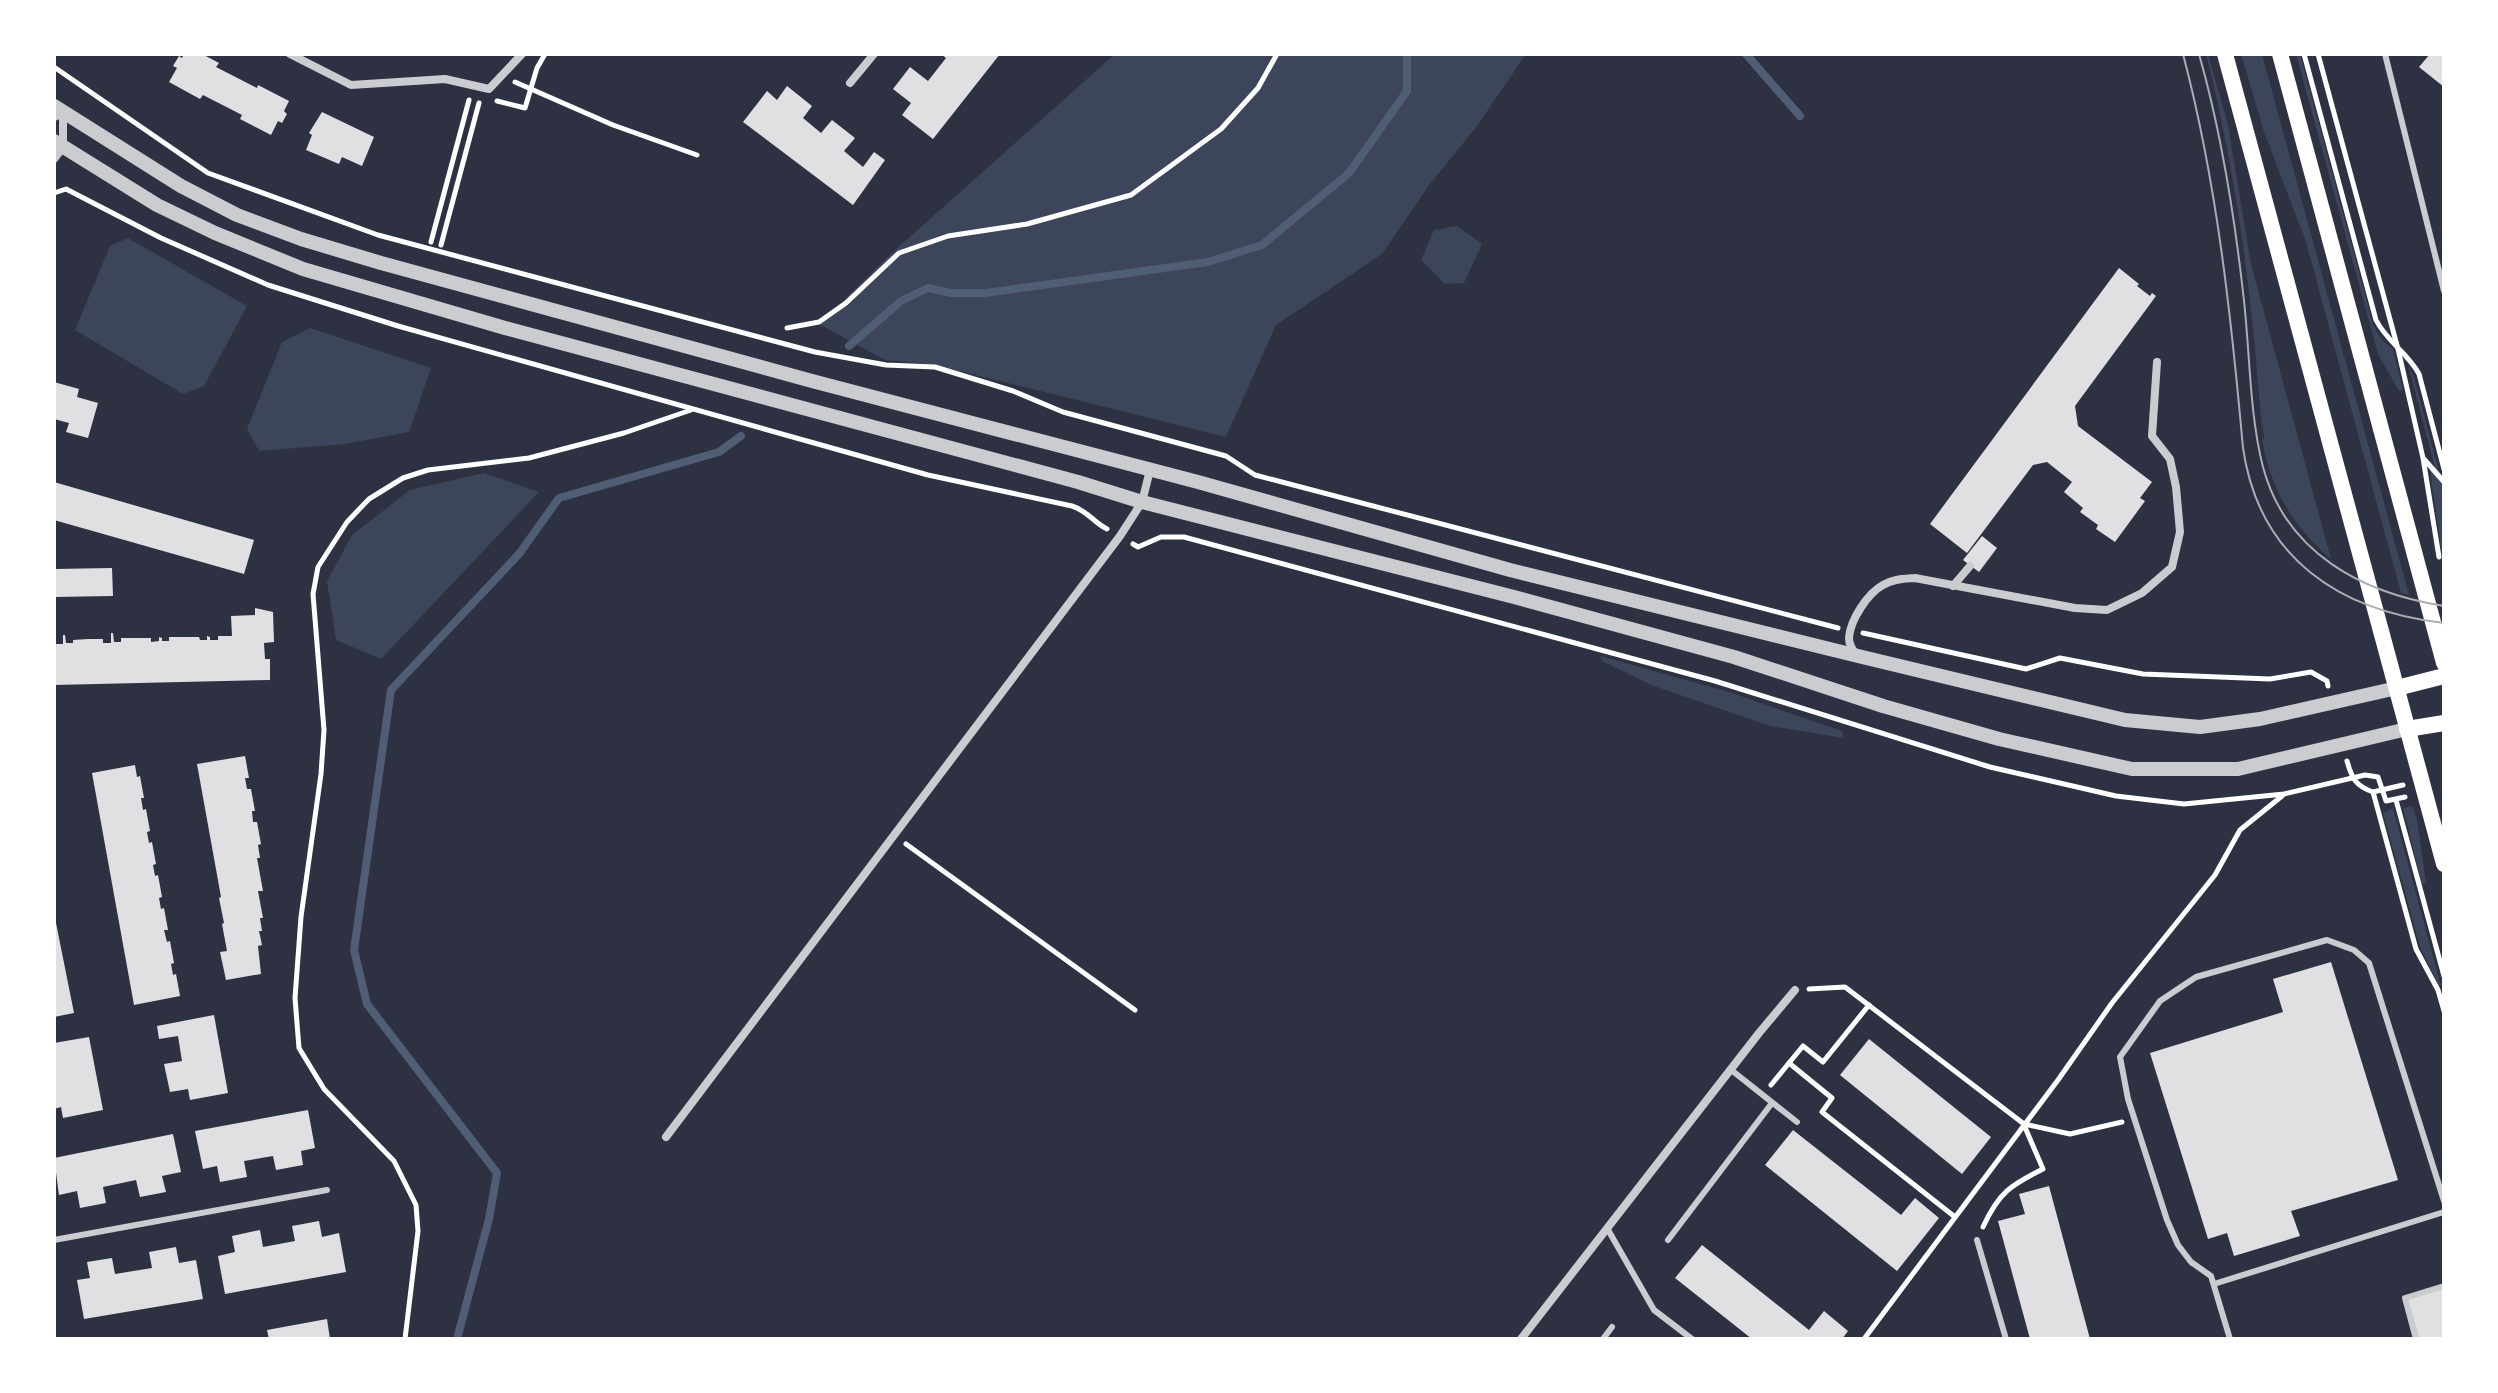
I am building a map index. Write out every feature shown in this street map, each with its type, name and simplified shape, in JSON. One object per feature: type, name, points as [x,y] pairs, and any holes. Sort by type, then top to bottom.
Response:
[{"type":"main road","points":[[2225,54],[2444,864]]},
{"type":"main road","points":[[2280,54],[2444,663]]},
{"type":"main road","points":[[2397,688],[2444,676]]},
{"type":"main road","points":[[2407,729],[2444,723]]},
{"type":"street","points":[[290,54],[351,85],[445,79],[489,89],[522,54]]},
{"type":"street","points":[[850,83],[874,54]]},
{"type":"street","points":[[57,112],[181,186],[237,215],[301,239],[1510,570],[1858,656],[2125,720],[2200,727],[2260,719],[2397,688]]},
{"type":"street","points":[[57,112],[57,149],[157,205],[303,269],[505,328],[1078,482],[1142,502],[1734,657],[1883,706],[1999,739],[2132,769],[2238,769],[2407,729]]},
{"type":"street","points":[[1858,656],[1850,646],[1851,631],[1864,605],[1879,586],[1894,579],[1915,578],[2075,608],[2107,610],[2142,593],[2172,567],[2180,532],[2170,459],[2152,436],[2157,362]]},
{"type":"street","points":[[666,1137],[1120,536],[1142,502],[1150,470]]},
{"type":"street","points":[[1953,586],[1970,566]]},
{"type":"street","points":[[1521,1339],[1795,990]]},
{"type":"lane","points":[[2385,54],[2444,291]]},
{"type":"lane","points":[[2230,1339],[2211,1276],[2191,1262],[2178,1245],[2167,1220],[2134,1120],[2120,1057],[2160,1001],[2196,977],[2327,940],[2354,950],[2369,963],[2444,1201]]},
{"type":"lane","points":[[1730,1069],[1797,1122]]},
{"type":"lane","points":[[1668,1240],[1772,1103]]},
{"type":"lane","points":[[54,1240],[327,1190]]},
{"type":"lane","points":[[2214,1284],[2444,1212]]},
{"type":"lane","points":[[1607,1228],[1654,1310],[1692,1339]]},
{"type":"lane","points":[[1977,1240],[2006,1339]]},
{"type":"lane","points":[[2416,1339],[2405,1298],[2444,1286]]},
{"type":"lane","points":[[1603,1339],[1612,1327]]},
{"type":"path","points":[[495,101],[525,108],[537,68],[545,54]]},
{"type":"path","points":[[787,328],[819,322],[846,303],[899,253],[948,236],[1027,224],[1131,195],[1221,129],[1258,88],[1277,54]]},
{"type":"path","points":[[2304,54],[2376,320],[2383,334],[2412,361],[2419,374],[2444,469]]},
{"type":"path","points":[[2318,54],[2398,349],[2423,458],[2441,571]]},
{"type":"path","points":[[54,67],[208,173],[378,235],[815,352],[886,365],[935,367],[1013,391],[1063,412],[1226,456],[1255,475],[1851,631],[2026,669],[2060,658],[2143,674],[2270,679],[2311,672],[2327,681],[2332,703]]},
{"type":"path","points":[[503,76],[613,125],[697,155]]},
{"type":"path","points":[[431,242],[472,85]]},
{"type":"path","points":[[441,245],[481,97]]},
{"type":"path","points":[[54,193],[66,189],[161,238],[268,285],[398,326],[928,475],[1072,506],[1087,512],[1092,522],[1138,547],[1161,537],[1184,537],[1715,681],[1990,767],[2116,796],[2184,804],[2284,794],[2352,778],[2364,772],[2378,777],[2386,801],[2405,797]]},
{"type":"path","points":[[405,1339],[418,1231],[416,1205],[394,1161],[324,1089],[308,1065],[299,1048],[296,1025],[301,917],[324,730],[313,609],[318,567],[347,522],[369,499],[403,478],[428,470],[529,458],[624,433],[693,409]]},
{"type":"path","points":[[2423,458],[2444,482]]},
{"type":"path","points":[[2343,744],[2352,778],[2360,788],[2373,792],[2416,949],[2438,990],[2444,1011]]},
{"type":"path","points":[[1864,1339],[2112,1003],[2215,875],[2240,830],[2284,794]]},
{"type":"path","points":[[2396,800],[2444,976]]},
{"type":"path","points":[[894,836],[1135,1010]]},
{"type":"path","points":[[1795,990],[1845,987],[2024,1124],[2070,1134],[2134,1120]]},
{"type":"path","points":[[1763,1096],[1803,1046],[1823,1062],[1869,1005]]},
{"type":"path","points":[[1789,1063],[1832,1098],[1822,1112],[1955,1217]]},
{"type":"path","points":[[1977,1240],[1990,1211],[2010,1186],[2043,1169],[2024,1124]]},
{"type":"shaded area","points":[[1115,54],[1526,54],[1382,254],[1276,325],[1226,437],[935,365],[885,360],[819,324],[894,251]]},
{"type":"shaded area","points":[[2206,54],[2228,125],[2251,264],[2331,559],[2305,534],[2285,505],[2266,457],[2239,220]]},
{"type":"shaded area","points":[[2241,54],[2262,54],[2409,595],[2401,593],[2306,242],[2264,132]]},
{"type":"shaded area","points":[[2296,54],[2300,54],[2373,324],[2381,339],[2393,349],[2403,390],[2399,391],[2378,354]]},
{"type":"shaded area","points":[[1457,226],[1482,244],[1464,283],[1445,284],[1421,260],[1434,230]]},
{"type":"shaded area","points":[[128,238],[247,306],[204,386],[183,394],[75,330],[110,246]]},
{"type":"shaded area","points":[[310,328],[431,368],[409,432],[345,444],[259,451],[247,429],[282,342]]},
{"type":"shaded area","points":[[2408,365],[2414,377],[2444,490],[2444,569],[2430,470],[2435,468]]},
{"type":"shaded area","points":[[484,473],[539,492],[381,659],[336,640],[327,581],[352,535],[410,490]]},
{"type":"shaded area","points":[[1600,656],[1729,692],[1842,731],[1843,738],[1770,726],[1651,685],[1602,661]]},
{"type":"shaded area","points":[[2412,806],[2417,819],[2426,883],[2422,884],[2403,808]]},
{"type":"shaded area","points":[[2393,808],[2441,986],[2420,947],[2383,813]]},
{"type":"building","points":[[184,54],[202,54],[219,63],[216,67],[289,101],[282,123],[278,121],[271,135],[240,119],[242,115],[203,95],[200,99],[169,82],[177,68],[173,66]]},
{"type":"building","points":[[941,54],[1000,54],[933,139],[902,115],[911,103],[893,89],[910,67],[928,81],[946,58]]},
{"type":"building","points":[[2430,54],[2444,54],[2444,87],[2419,67]]},
{"type":"building","points":[[787,86],[812,106],[803,118],[821,133],[832,120],[855,138],[844,151],[863,167],[874,152],[885,160],[853,205],[743,122],[767,91],[777,100]]},
{"type":"building","points":[[322,112],[374,137],[362,166],[342,157],[339,164],[306,150],[312,135],[309,133]]},
{"type":"building","points":[[2119,268],[2150,296],[2152,293],[2156,296],[2075,406],[2078,426],[2152,482],[2140,498],[2145,501],[2115,542],[2096,529],[2098,525],[2080,512],[2083,508],[2064,492],[2072,482],[2047,462],[2033,465],[1967,553],[1930,524]]},
{"type":"building","points":[[54,382],[79,389],[77,397],[98,403],[88,438],[66,432],[69,423],[54,419]]},
{"type":"building","points":[[54,482],[254,540],[244,574],[54,520]]},
{"type":"building","points":[[1982,536],[1997,548],[1979,572],[1963,560]]},
{"type":"building","points":[[112,568],[113,596],[54,597],[54,569]]},
{"type":"building","points":[[255,608],[273,612],[274,642],[264,643],[265,659],[270,659],[270,680],[54,685],[54,644],[63,644],[63,635],[66,643],[103,639],[103,643],[111,643],[111,633],[114,642],[121,642],[121,638],[151,638],[151,642],[159,641],[159,637],[162,641],[169,641],[169,637],[207,640],[207,636],[210,640],[218,640],[218,636],[232,636],[231,616],[255,615]]},
{"type":"building","points":[[245,756],[249,778],[245,778],[247,789],[251,789],[255,811],[252,811],[253,822],[257,822],[261,844],[258,845],[260,858],[257,858],[263,891],[258,891],[263,918],[260,918],[262,931],[259,931],[262,945],[258,946],[261,974],[226,980],[220,952],[227,951],[221,897],[197,764]]},
{"type":"building","points":[[135,765],[137,777],[140,776],[143,810],[146,809],[150,831],[147,832],[149,843],[152,842],[156,864],[153,865],[155,876],[158,875],[162,897],[159,898],[161,909],[164,908],[168,930],[164,930],[167,942],[170,941],[173,975],[176,974],[180,996],[134,1005],[92,773]]},
{"type":"building","points":[[54,913],[74,1013],[54,1017]]},
{"type":"building","points":[[2331,962],[2398,1180],[2291,1211],[2300,1236],[2234,1256],[2227,1233],[2208,1239],[2150,1053],[2283,1012],[2273,979]]},
{"type":"building","points":[[214,1015],[228,1093],[190,1100],[188,1089],[170,1092],[164,1064],[182,1061],[178,1036],[159,1039],[157,1026]]},
{"type":"building","points":[[89,1037],[103,1110],[63,1118],[61,1107],[54,1109],[54,1043]]},
{"type":"building","points":[[1869,1039],[1991,1137],[1962,1174],[1840,1075]]},
{"type":"building","points":[[308,1110],[315,1148],[301,1151],[303,1165],[276,1170],[273,1156],[244,1161],[247,1177],[220,1182],[217,1166],[203,1169],[195,1131]]},
{"type":"building","points":[[1793,1130],[1901,1215],[1915,1198],[1939,1218],[1897,1271],[1765,1165]]},
{"type":"building","points":[[173,1134],[181,1172],[162,1176],[166,1192],[140,1197],[136,1180],[103,1187],[106,1203],[80,1208],[77,1191],[59,1195],[54,1158]]},
{"type":"building","points":[[2049,1186],[2090,1339],[2030,1339],[1998,1221],[2025,1214],[2019,1194]]},
{"type":"building","points":[[319,1221],[322,1237],[339,1233],[346,1272],[225,1294],[218,1256],[235,1252],[232,1236],[260,1230],[263,1247],[295,1241],[292,1226]]},
{"type":"building","points":[[1702,1245],[1809,1330],[1824,1311],[1848,1331],[1842,1339],[1752,1339],[1675,1278]]},
{"type":"building","points":[[176,1247],[179,1263],[196,1260],[203,1299],[84,1319],[77,1280],[90,1278],[87,1262],[112,1258],[115,1274],[152,1268],[149,1252]]},
{"type":"building","points":[[2444,1288],[2444,1339],[2419,1339],[2407,1299]]},
{"type":"building","points":[[327,1319],[330,1339],[269,1339],[267,1330]]},
{"type":"waterway","points":[[849,346],[901,301],[928,288],[951,293],[986,293],[1208,262],[1262,245],[1349,173],[1407,91],[1407,54]]},
{"type":"waterway","points":[[1746,54],[1800,116]]},
{"type":"waterway","points":[[457,1339],[489,1219],[497,1173],[367,1004],[354,950],[391,690],[519,554],[559,498],[719,452],[741,436]]},
{"type":"tram line","points":[[2183,54],[2214,200],[2228,299],[2243,448],[2252,487],[2266,520],[2286,549],[2310,572],[2338,591],[2406,617],[2444,623]]},
{"type":"tram line","points":[[2199,54],[2231,202],[2258,446],[2274,497],[2289,523],[2331,564],[2384,591],[2444,606]]}]
